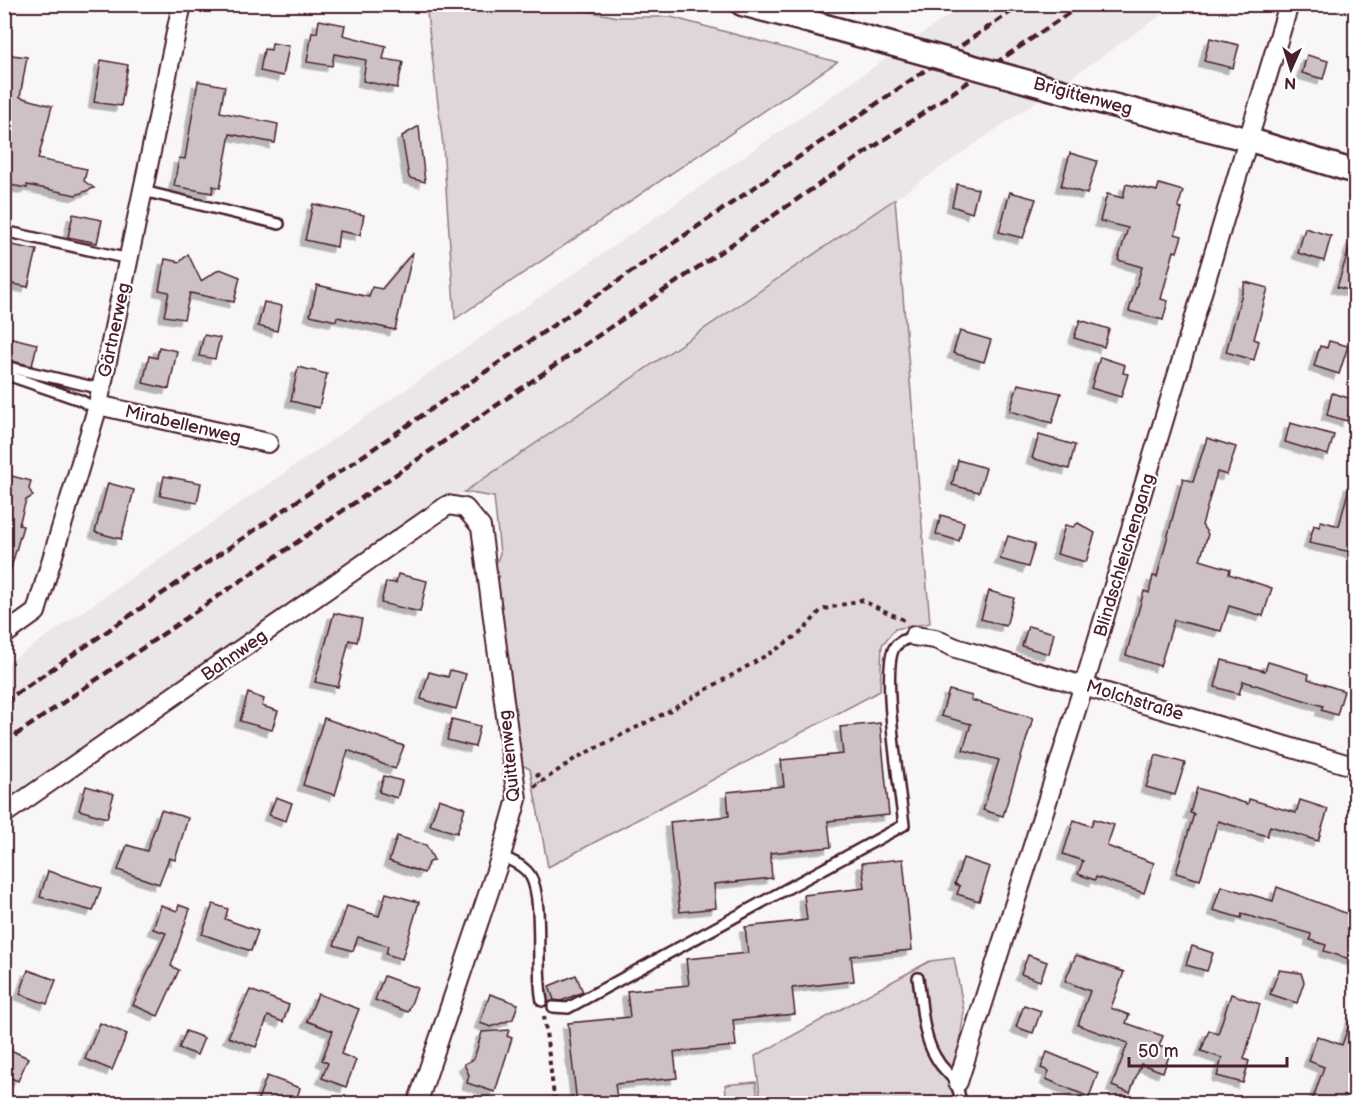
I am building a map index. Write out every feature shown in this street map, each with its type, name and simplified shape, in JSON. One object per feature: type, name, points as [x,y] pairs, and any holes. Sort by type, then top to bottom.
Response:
[{"type":"street","name":"Gärtnerweg","points":[[4,635],[36,612],[99,401],[182,4]]},
{"type":"street","name":"Brigittenweg","points":[[742,4],[1108,104],[1250,140],[1356,171]]},
{"type":"street","name":"Blindschleichengang","points":[[958,1083],[1084,685],[1250,140],[1289,4]]},
{"type":"street","name":"Mirabellenweg","points":[[99,401],[267,443]]},
{"type":"street","name":"Bahnweg","points":[[4,814],[448,505],[465,508]]},
{"type":"street","name":"Quittenweg","points":[[417,1104],[501,856],[517,799],[482,527],[465,508]]},
{"type":"street","name":"Molchstraße","points":[[914,636],[935,639],[956,648],[1356,767]]},
{"type":"lane","points":[[143,191],[279,224]]},
{"type":"lane","points":[[4,231],[129,259]]},
{"type":"lane","points":[[4,366],[99,401]]},
{"type":"lane","points":[[4,374],[80,400],[99,401]]},
{"type":"lane","points":[[553,1007],[568,1008],[904,825],[890,678],[893,650],[898,642],[914,636]]},
{"type":"lane","points":[[501,856],[524,868],[531,877],[536,895],[538,980],[542,1001]]},
{"type":"lane","points":[[918,978],[927,1034],[935,1057],[958,1083]]},
{"type":"lane","name":"Blindschleichengang","points":[[958,1083],[961,1104]]},
{"type":"path","points":[[537,773],[540,783],[576,758],[669,711],[774,651],[803,631],[821,610],[861,600],[890,611],[935,639]]},
{"type":"path","points":[[542,1001],[555,1104]]},
{"type":"shaded area","points":[[426,5],[555,5],[618,17],[671,17],[837,62],[455,319],[443,145]]},
{"type":"shaded area","points":[[964,5],[1176,5],[895,199],[5,802],[5,665]]},
{"type":"shaded area","points":[[895,199],[930,623],[895,629],[882,645],[880,691],[548,867],[530,769],[518,763],[496,564],[500,553],[494,497],[464,492]]},
{"type":"shaded area","points":[[954,958],[964,1011],[952,1103],[761,1103],[755,1056],[930,961]]},
{"type":"shaded area","points":[[756,1082],[758,1103],[727,1103],[725,1085]]},
{"type":"building","points":[[319,20],[345,25],[343,35],[386,46],[383,59],[403,62],[397,88],[363,81],[366,60],[334,54],[332,66],[307,62],[312,32],[317,33]]},
{"type":"building","points":[[1210,38],[1239,45],[1233,68],[1204,61]]},
{"type":"building","points":[[272,43],[289,46],[283,76],[260,71],[264,49],[271,50]]},
{"type":"building","points":[[4,54],[27,57],[20,97],[52,106],[38,159],[87,169],[84,181],[94,188],[76,195],[27,185],[27,188],[4,184],[8,136],[4,135]]},
{"type":"building","points":[[1307,55],[1328,61],[1323,79],[1302,73]]},
{"type":"building","points":[[101,60],[128,65],[121,106],[94,102]]},
{"type":"building","points":[[198,81],[225,86],[220,112],[278,124],[275,143],[230,134],[220,188],[213,186],[212,193],[174,186],[179,158],[185,159]]},
{"type":"building","points":[[419,126],[425,182],[409,178],[402,136]]},
{"type":"building","points":[[1070,153],[1097,161],[1087,194],[1061,186]]},
{"type":"building","points":[[957,184],[978,189],[972,213],[952,206]]},
{"type":"building","points":[[1126,184],[1157,191],[1159,184],[1183,191],[1178,207],[1182,209],[1175,234],[1182,236],[1177,252],[1174,251],[1161,299],[1168,301],[1163,320],[1129,311],[1142,267],[1118,260],[1128,228],[1100,221],[1107,194],[1123,198]]},
{"type":"building","points":[[1010,192],[1036,199],[1023,238],[999,232]]},
{"type":"building","points":[[313,204],[364,215],[360,235],[339,231],[337,247],[305,240]]},
{"type":"building","points":[[73,214],[102,220],[97,243],[68,237]]},
{"type":"building","points":[[1305,228],[1331,236],[1324,261],[1298,253]]},
{"type":"building","points":[[1352,240],[1356,240],[1356,292],[1337,287]]},
{"type":"building","points":[[7,244],[37,250],[28,287],[4,282]]},
{"type":"building","points":[[413,252],[395,330],[337,317],[336,321],[310,315],[317,285],[369,297],[372,287],[382,289]]},
{"type":"building","points":[[188,254],[201,281],[220,269],[240,277],[234,302],[190,293],[184,319],[164,316],[169,292],[159,290],[165,259],[180,262]]},
{"type":"building","points":[[1245,282],[1268,288],[1254,339],[1259,341],[1254,360],[1226,352]]},
{"type":"building","points":[[264,302],[282,306],[277,331],[258,326]]},
{"type":"building","points":[[1080,320],[1109,329],[1104,347],[1074,338]]},
{"type":"building","points":[[960,331],[991,340],[984,362],[953,353]]},
{"type":"building","points":[[204,335],[220,338],[215,359],[199,356]]},
{"type":"building","points":[[4,336],[37,344],[32,366],[4,359]]},
{"type":"building","points":[[1329,341],[1348,346],[1339,374],[1314,366],[1320,346],[1327,348]]},
{"type":"building","points":[[159,347],[177,351],[169,389],[143,383],[149,356],[157,358]]},
{"type":"building","points":[[1100,357],[1125,365],[1123,373],[1128,374],[1121,397],[1091,388]]},
{"type":"building","points":[[298,367],[327,374],[319,408],[291,401]]},
{"type":"building","points":[[1018,384],[1061,393],[1052,423],[1010,411]]},
{"type":"building","points":[[1332,393],[1352,399],[1347,421],[1327,415]]},
{"type":"building","points":[[1290,423],[1334,435],[1328,455],[1285,442]]},
{"type":"building","points":[[1039,435],[1075,445],[1069,469],[1032,458]]},
{"type":"building","points":[[1207,438],[1236,447],[1227,475],[1217,472],[1202,525],[1208,534],[1200,560],[1230,569],[1229,574],[1272,588],[1263,616],[1229,606],[1221,631],[1174,620],[1160,666],[1126,655],[1144,591],[1149,593],[1153,576],[1157,577],[1183,478],[1193,482]]},
{"type":"building","points":[[958,460],[986,468],[979,492],[952,485]]},
{"type":"building","points":[[4,474],[31,481],[29,489],[33,496],[26,500],[19,525],[23,526],[9,575],[4,574]]},
{"type":"building","points":[[164,476],[201,483],[197,503],[160,496]]},
{"type":"building","points":[[108,483],[134,490],[121,539],[95,532]]},
{"type":"building","points":[[1350,484],[1356,485],[1356,553],[1309,543],[1314,525],[1319,527],[1321,521],[1339,526]]},
{"type":"building","points":[[941,515],[964,522],[959,541],[936,534]]},
{"type":"building","points":[[1078,523],[1095,533],[1086,562],[1057,554],[1065,525],[1073,527]]},
{"type":"building","points":[[1008,536],[1035,544],[1028,567],[1000,559]]},
{"type":"building","points":[[398,574],[427,581],[420,612],[381,603],[386,582],[396,583]]},
{"type":"building","points":[[989,591],[1014,598],[1006,626],[981,619]]},
{"type":"building","points":[[334,613],[362,619],[357,642],[349,640],[338,687],[315,682]]},
{"type":"building","points":[[1028,626],[1054,633],[1049,654],[1022,646]]},
{"type":"building","points":[[1222,660],[1265,671],[1268,662],[1309,674],[1308,679],[1344,691],[1337,715],[1321,710],[1323,706],[1243,681],[1239,694],[1215,687]]},
{"type":"building","points":[[450,670],[466,674],[456,709],[421,699],[429,672],[448,677]]},
{"type":"building","points":[[949,690],[972,696],[971,700],[1033,718],[1003,816],[983,810],[999,760],[963,750],[971,724],[941,716]]},
{"type":"building","points":[[248,693],[264,699],[262,706],[278,711],[272,730],[240,721]]},
{"type":"building","points":[[324,718],[404,746],[395,769],[348,750],[335,795],[303,785]]},
{"type":"building","points":[[452,719],[480,726],[475,747],[447,740]]},
{"type":"building","points":[[880,723],[889,815],[828,821],[831,847],[770,853],[772,878],[714,884],[716,908],[680,912],[670,822],[729,816],[727,792],[784,786],[781,760],[843,754],[840,727]]},
{"type":"building","points":[[1156,755],[1185,763],[1175,795],[1146,787]]},
{"type":"building","points":[[384,776],[402,781],[397,798],[379,792]]},
{"type":"building","points":[[86,786],[114,794],[107,818],[79,810]]},
{"type":"building","points":[[1197,788],[1248,804],[1249,799],[1296,813],[1300,800],[1328,809],[1318,841],[1270,826],[1267,836],[1218,821],[1200,880],[1176,873],[1194,814],[1190,813]]},
{"type":"building","points":[[276,797],[292,803],[286,821],[269,815]]},
{"type":"building","points":[[439,799],[465,808],[457,833],[430,825]]},
{"type":"building","points":[[161,810],[188,818],[175,860],[169,858],[159,884],[118,870],[127,845],[147,851]]},
{"type":"building","points":[[1094,819],[1114,825],[1107,846],[1154,863],[1144,893],[1096,877],[1095,880],[1078,874],[1083,861],[1063,854],[1074,820],[1091,826]]},
{"type":"building","points":[[397,836],[426,845],[434,860],[428,863],[424,873],[389,861]]},
{"type":"building","points":[[963,858],[990,867],[979,901],[957,894],[960,886],[955,884]]},
{"type":"building","points":[[903,859],[912,950],[851,956],[854,981],[792,988],[795,1014],[733,1020],[736,1046],[674,1052],[677,1078],[615,1084],[618,1104],[577,1104],[568,1023],[630,1017],[627,991],[689,985],[686,959],[748,953],[745,927],[807,920],[804,895],[865,888],[862,863]]},
{"type":"building","points":[[48,871],[101,888],[93,911],[40,897]]},
{"type":"building","points":[[1221,886],[1273,901],[1277,887],[1356,917],[1356,961],[1324,951],[1326,945],[1310,940],[1311,934],[1242,914],[1241,918],[1213,910]]},
{"type":"building","points":[[386,893],[419,902],[402,959],[386,954],[388,946],[358,937],[353,951],[334,945],[347,906],[379,916]]},
{"type":"building","points":[[213,904],[228,909],[225,919],[258,931],[251,951],[202,934]]},
{"type":"building","points":[[161,905],[177,911],[179,905],[190,909],[171,966],[179,970],[158,1016],[133,1005],[166,933],[153,929]]},
{"type":"building","points":[[1192,946],[1213,953],[1207,971],[1186,965]]},
{"type":"building","points":[[1028,955],[1047,962],[1040,981],[1021,974]]},
{"type":"building","points":[[1076,955],[1124,972],[1111,1008],[1129,1015],[1126,1023],[1163,1036],[1159,1046],[1171,1051],[1163,1072],[1141,1064],[1130,1093],[1112,1086],[1128,1043],[1078,1025],[1090,991],[1065,981]]},
{"type":"building","points":[[28,970],[56,980],[47,1004],[20,994]]},
{"type":"building","points":[[1279,970],[1301,973],[1304,982],[1297,1003],[1270,994]]},
{"type":"building","points":[[576,975],[583,992],[561,1001],[554,1000],[549,986]]},
{"type":"building","points":[[384,976],[417,988],[408,1012],[375,1000]]},
{"type":"building","points":[[250,990],[289,1005],[283,1022],[268,1016],[256,1047],[228,1037]]},
{"type":"building","points":[[318,994],[359,1009],[341,1054],[356,1060],[346,1087],[322,1078],[328,1063],[322,1060],[333,1031],[307,1021]]},
{"type":"building","points":[[490,994],[518,1004],[513,1019],[491,1027],[480,1023]]},
{"type":"building","points":[[1231,994],[1260,1004],[1244,1059],[1249,1061],[1243,1083],[1217,1076],[1222,1058],[1201,1051],[1209,1030],[1218,1034]]},
{"type":"building","points":[[1024,1005],[1041,1011],[1033,1033],[1016,1027]]},
{"type":"building","points":[[1353,1014],[1356,1014],[1356,1089],[1351,1104],[1311,1104],[1324,1067],[1309,1061],[1317,1036],[1342,1045]]},
{"type":"building","points":[[100,1023],[127,1034],[112,1070],[85,1059]]},
{"type":"building","points":[[509,1030],[507,1036],[512,1038],[495,1092],[467,1083],[469,1075],[464,1064],[474,1059],[482,1032]]},
{"type":"building","points":[[186,1031],[204,1038],[197,1055],[179,1048]]},
{"type":"building","points":[[4,1047],[28,1058],[18,1081],[4,1075]]},
{"type":"building","points":[[1047,1052],[1098,1073],[1089,1097],[1046,1079],[1049,1071],[1041,1068]]},
{"type":"building","points":[[267,1076],[300,1088],[295,1104],[256,1104]]},
{"type":"railway","points":[[4,702],[1022,4]]},
{"type":"railway","points":[[4,743],[1082,4]]}]
